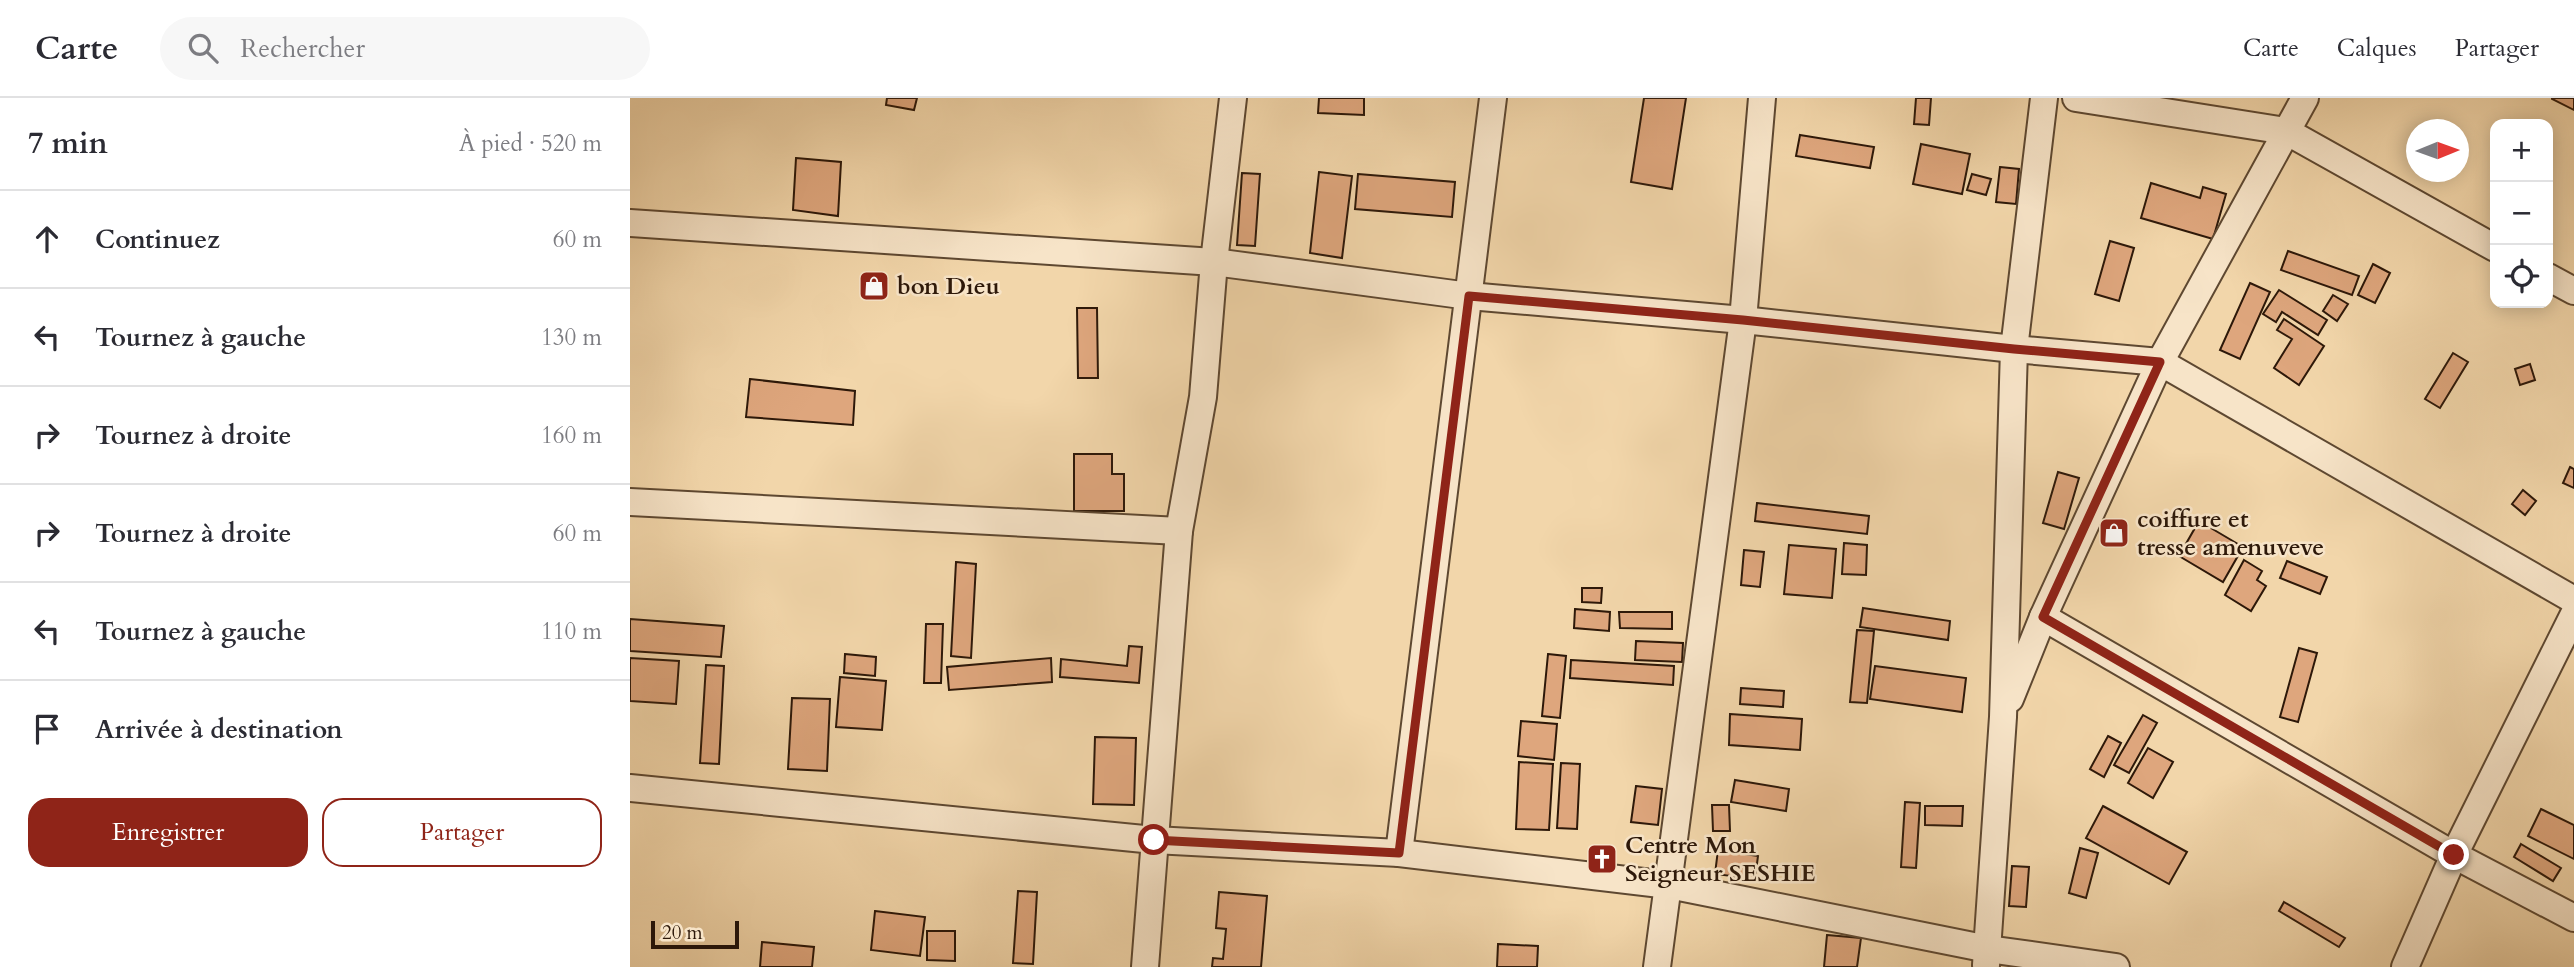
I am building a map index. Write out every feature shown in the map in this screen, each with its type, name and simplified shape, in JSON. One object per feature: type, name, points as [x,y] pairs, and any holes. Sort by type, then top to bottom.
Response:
[{"type":"street","points":[[1145,967],[1178,531],[1203,397],[1214,262],[1233,98]]},
{"type":"street","points":[[1399,853],[1493,98]]},
{"type":"street","points":[[1657,967],[1743,320],[1762,98]]},
{"type":"street","points":[[1987,958],[2003,717],[2014,349],[2044,98]]},
{"type":"street","points":[[2076,98],[2286,131],[2490,245]]},
{"type":"street","points":[[2003,717],[2043,617],[2160,362],[2305,98]]},
{"type":"street","points":[[630,223],[1214,262],[1469,296],[1743,320],[2160,362],[2574,600]]},
{"type":"street","points":[[2553,280],[2574,291]]},
{"type":"street","points":[[630,502],[1178,531]]},
{"type":"street","points":[[2404,967],[2454,855],[2574,614]]},
{"type":"street","points":[[2043,617],[2454,855],[2574,918]]},
{"type":"street","points":[[630,788],[1154,840],[1399,853],[1669,885],[1987,958],[2116,967]]},
{"type":"building","points":[[887,98],[917,98],[914,110],[886,105]]},
{"type":"building","points":[[1319,98],[1364,98],[1364,115],[1318,113]]},
{"type":"building","points":[[1644,98],[1686,98],[1672,189],[1631,182]]},
{"type":"building","points":[[1916,98],[1931,98],[1929,125],[1914,124]]},
{"type":"building","points":[[2552,98],[2574,98],[2574,110],[2552,99]]},
{"type":"building","points":[[1800,135],[1874,147],[1870,168],[1796,156]]},
{"type":"building","points":[[1921,144],[1970,154],[1962,194],[1913,184]]},
{"type":"building","points":[[796,158],[841,162],[838,216],[793,210]]},
{"type":"building","points":[[2000,167],[2019,169],[2016,204],[1996,202]]},
{"type":"building","points":[[1319,172],[1352,176],[1342,258],[1310,253]]},
{"type":"building","points":[[1242,173],[1260,174],[1255,246],[1237,245]]},
{"type":"building","points":[[1358,174],[1455,182],[1452,217],[1355,209]]},
{"type":"building","points":[[1972,174],[1991,179],[1986,195],[1967,190]]},
{"type":"building","points":[[2151,183],[2200,198],[2203,187],[2226,194],[2213,239],[2141,218]]},
{"type":"building","points":[[2110,241],[2134,248],[2119,301],[2095,294]]},
{"type":"building","points":[[2288,251],[2359,276],[2352,295],[2281,270]]},
{"type":"building","points":[[2373,264],[2390,273],[2375,303],[2358,295]]},
{"type":"building","points":[[2250,283],[2270,292],[2240,359],[2220,350]]},
{"type":"building","points":[[2279,290],[2327,320],[2318,335],[2282,312],[2276,322],[2263,314]]},
{"type":"building","points":[[2333,295],[2348,304],[2337,321],[2323,311]]},
{"type":"building","points":[[1077,308],[1097,308],[1098,378],[1078,378]]},
{"type":"building","points":[[2284,319],[2324,346],[2299,385],[2274,368],[2292,339],[2277,330]]},
{"type":"building","points":[[2453,353],[2468,362],[2440,408],[2425,399]]},
{"type":"building","points":[[2530,364],[2535,380],[2520,385],[2515,369]]},
{"type":"building","points":[[750,379],[855,391],[853,425],[746,417]]},
{"type":"building","points":[[1074,454],[1112,454],[1112,474],[1124,474],[1124,511],[1074,511]]},
{"type":"building","points":[[2570,467],[2574,469],[2574,488],[2563,483]]},
{"type":"building","points":[[2058,472],[2079,478],[2064,529],[2043,523]]},
{"type":"building","points":[[2523,490],[2536,501],[2525,515],[2512,504]]},
{"type":"building","points":[[1757,503],[1869,516],[1867,534],[1755,521]]},
{"type":"building","points":[[2199,521],[2243,547],[2223,582],[2179,556]]},
{"type":"building","points":[[1844,543],[1867,545],[1866,575],[1842,574]]},
{"type":"building","points":[[1789,545],[1836,549],[1832,598],[1784,594]]},
{"type":"building","points":[[1744,550],[1764,552],[1760,587],[1741,585]]},
{"type":"building","points":[[2244,560],[2262,571],[2257,580],[2266,586],[2251,611],[2225,595]]},
{"type":"building","points":[[2287,561],[2327,577],[2320,594],[2280,578]]},
{"type":"building","points":[[956,562],[976,564],[971,658],[951,656]]},
{"type":"building","points":[[1582,588],[1602,588],[1601,603],[1582,602]]},
{"type":"building","points":[[1863,608],[1950,621],[1948,640],[1860,627]]},
{"type":"building","points":[[1575,609],[1610,612],[1609,631],[1574,628]]},
{"type":"building","points":[[1619,612],[1672,612],[1672,629],[1620,628]]},
{"type":"building","points":[[630,619],[724,626],[721,657],[630,651]]},
{"type":"building","points":[[926,624],[943,624],[941,683],[924,683]]},
{"type":"building","points":[[1857,630],[1874,631],[1867,703],[1850,702]]},
{"type":"building","points":[[1636,641],[1683,643],[1682,662],[1635,660]]},
{"type":"building","points":[[1129,646],[1142,647],[1139,683],[1060,677],[1061,659],[1127,666]]},
{"type":"building","points":[[2299,648],[2317,653],[2298,722],[2280,717]]},
{"type":"building","points":[[845,654],[876,657],[875,676],[844,673]]},
{"type":"building","points":[[1548,654],[1566,656],[1560,718],[1542,716]]},
{"type":"building","points":[[630,658],[679,661],[676,704],[630,701]]},
{"type":"building","points":[[1051,658],[1052,682],[949,690],[947,667]]},
{"type":"building","points":[[1571,660],[1674,666],[1673,685],[1570,678]]},
{"type":"building","points":[[706,665],[724,666],[719,764],[700,763]]},
{"type":"building","points":[[1875,666],[1966,678],[1962,712],[1870,699]]},
{"type":"building","points":[[840,677],[886,681],[882,730],[836,727]]},
{"type":"building","points":[[1741,688],[1784,691],[1783,707],[1740,704]]},
{"type":"building","points":[[792,698],[830,699],[827,771],[788,769]]},
{"type":"building","points":[[1730,714],[1802,719],[1800,750],[1729,745]]},
{"type":"building","points":[[2143,715],[2157,723],[2129,773],[2114,765]]},
{"type":"building","points":[[1521,721],[1557,724],[1554,760],[1518,756]]},
{"type":"building","points":[[2108,736],[2121,743],[2104,777],[2090,769]]},
{"type":"building","points":[[1095,737],[1136,738],[1134,805],[1093,804]]},
{"type":"building","points":[[2148,748],[2173,762],[2153,798],[2128,783]]},
{"type":"building","points":[[1519,762],[1553,764],[1549,830],[1516,829]]},
{"type":"building","points":[[1561,763],[1580,764],[1577,829],[1557,828]]},
{"type":"building","points":[[1735,780],[1789,789],[1786,811],[1731,802]]},
{"type":"building","points":[[1636,786],[1662,789],[1658,825],[1631,822]]},
{"type":"building","points":[[1905,802],[1920,803],[1916,868],[1901,867]]},
{"type":"building","points":[[1712,805],[1729,805],[1730,831],[1713,831]]},
{"type":"building","points":[[1925,806],[1963,806],[1962,826],[1925,825]]},
{"type":"building","points":[[2103,806],[2187,852],[2169,884],[2086,838]]},
{"type":"building","points":[[2541,809],[2574,825],[2574,859],[2528,836]]},
{"type":"building","points":[[2521,844],[2561,868],[2553,881],[2514,857]]},
{"type":"building","points":[[2080,848],[2098,853],[2086,898],[2069,893]]},
{"type":"building","points":[[1718,850],[1758,856],[1755,879],[1715,874]]},
{"type":"building","points":[[2012,866],[2029,867],[2026,907],[2009,906]]},
{"type":"building","points":[[1018,891],[1037,892],[1033,964],[1013,963]]},
{"type":"building","points":[[1219,892],[1267,896],[1261,967],[1212,967],[1213,958],[1223,959],[1226,929],[1216,928]]},
{"type":"building","points":[[2284,902],[2345,938],[2339,947],[2279,911]]},
{"type":"building","points":[[875,911],[925,917],[920,956],[871,950]]},
{"type":"building","points":[[927,931],[955,931],[955,961],[927,960]]},
{"type":"building","points":[[1827,935],[1861,938],[1857,967],[1824,967]]},
{"type":"building","points":[[762,942],[814,947],[812,967],[760,967]]},
{"type":"building","points":[[1498,944],[1538,946],[1537,967],[1497,967]]},
{"type":"place","name":"bon Dieu","points":[[874,286]]},
{"type":"place","name":"coiffure et tresse amenuveve","points":[[2114,533]]},
{"type":"place","name":"Centre Mon Seigneur SESHIE","points":[[1602,859]]},
{"type":"route","points":[[1154,840],[1399,853],[1469,296],[1743,320],[2160,362],[2043,617],[2454,855]]}]
